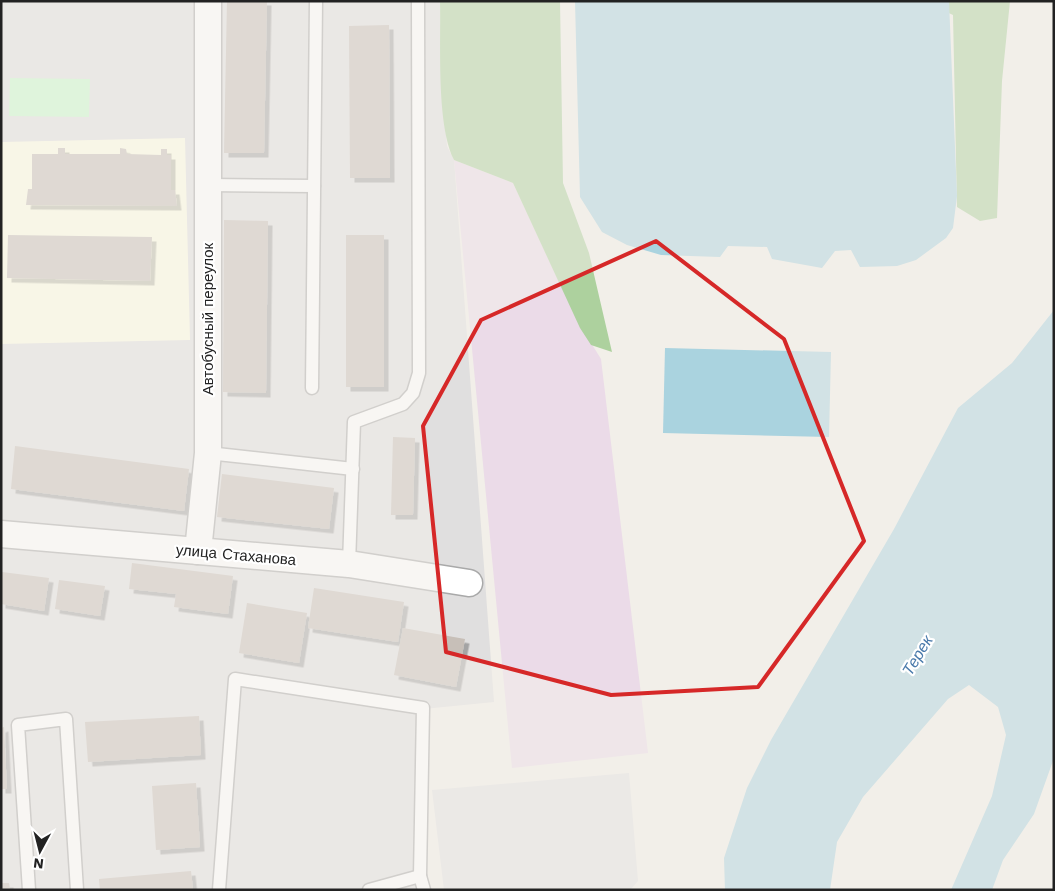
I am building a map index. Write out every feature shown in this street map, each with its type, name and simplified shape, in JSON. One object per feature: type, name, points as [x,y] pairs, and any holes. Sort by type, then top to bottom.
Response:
[{"type":"street","name":"Автобусный переулок","points":[[198,551],[208,453],[208,1]]},
{"type":"street","name":"улица Стаханова","points":[[1,534],[349,564],[470,583]]},
{"type":"lane","points":[[312,388],[316,1]]},
{"type":"lane","points":[[349,564],[354,422],[403,404],[413,393],[419,373],[418,1]]},
{"type":"lane","points":[[208,185],[314,186]]},
{"type":"lane","points":[[208,453],[353,469]]},
{"type":"lane","points":[[219,890],[235,679],[423,708],[420,876],[424,890]]},
{"type":"lane","points":[[29,890],[18,725],[66,719],[77,890]]},
{"type":"lane","points":[[369,890],[420,876]]},
{"type":"highlighted area","points":[[656,241],[784,339],[864,541],[758,687],[611,695],[446,652],[423,426],[481,320]]},
{"type":"shaded area","points":[[1,1],[440,1],[442,90],[447,146],[454,160],[494,702],[423,709],[424,890],[1,890]]},
{"type":"shaded area","points":[[185,138],[190,340],[1,344],[1,142]]},
{"type":"shaded area","points":[[454,160],[513,183],[577,320],[601,359],[648,753],[512,768]]},
{"type":"shaded area","points":[[629,773],[638,881],[630,890],[444,890],[432,790]]},
{"type":"green space","points":[[440,1],[560,1],[563,183],[589,253],[612,352],[591,345],[580,328],[513,183],[454,160],[448,145],[442,105]]},
{"type":"green space","points":[[932,1],[1010,1],[1002,81],[997,218],[980,221],[957,207],[953,15],[940,9]]},
{"type":"green space","points":[[10,78],[90,79],[89,117],[9,116]]},
{"type":"water","points":[[575,1],[949,1],[957,196],[953,228],[946,238],[916,260],[897,266],[860,267],[851,250],[835,251],[822,268],[772,259],[767,247],[728,246],[720,257],[661,255],[627,245],[602,232],[580,197]]},
{"type":"water","name":"Терек","points":[[1054,310],[1054,758],[1034,814],[1003,860],[992,890],[951,890],[992,796],[1006,735],[998,707],[969,685],[948,699],[863,797],[837,842],[830,890],[725,890],[724,858],[747,788],[771,740],[894,529],[958,408],[1012,363]]},
{"type":"water","points":[[665,348],[831,352],[829,437],[663,433]]},
{"type":"building","points":[[227,1],[267,1],[264,153],[224,153]]},
{"type":"building","points":[[389,25],[390,178],[350,178],[349,26]]},
{"type":"building","points":[[58,148],[65,148],[65,154],[120,154],[120,148],[126,149],[127,154],[161,155],[161,149],[167,149],[167,155],[171,155],[171,190],[175,190],[177,206],[26,205],[28,189],[32,189],[32,154],[58,154]]},
{"type":"building","points":[[224,220],[268,221],[266,393],[223,392]]},
{"type":"building","points":[[8,235],[152,237],[150,281],[7,278]]},
{"type":"building","points":[[346,235],[384,235],[384,387],[346,387]]},
{"type":"building","points":[[393,437],[415,438],[413,515],[391,515]]},
{"type":"building","points":[[15,446],[189,469],[184,511],[11,489]]},
{"type":"building","points":[[222,474],[334,488],[329,529],[217,517]]},
{"type":"building","points":[[132,563],[233,576],[228,614],[174,607],[176,594],[129,589]]},
{"type":"building","points":[[2,572],[49,578],[44,611],[1,604]]},
{"type":"building","points":[[59,580],[105,586],[100,616],[55,609]]},
{"type":"building","points":[[314,588],[404,602],[398,642],[308,628]]},
{"type":"building","points":[[247,603],[307,613],[299,663],[239,653]]},
{"type":"building","points":[[403,628],[465,639],[456,687],[394,675]]},
{"type":"building","points":[[199,716],[201,755],[88,762],[85,722]]},
{"type":"building","points":[[4,727],[7,789],[1,789],[1,728]]},
{"type":"building","points":[[196,783],[200,847],[156,850],[152,786]]},
{"type":"building","points":[[191,871],[193,890],[100,890],[99,879]]},
{"type":"building","points":[[1,883],[9,883],[10,890],[1,890]]}]
